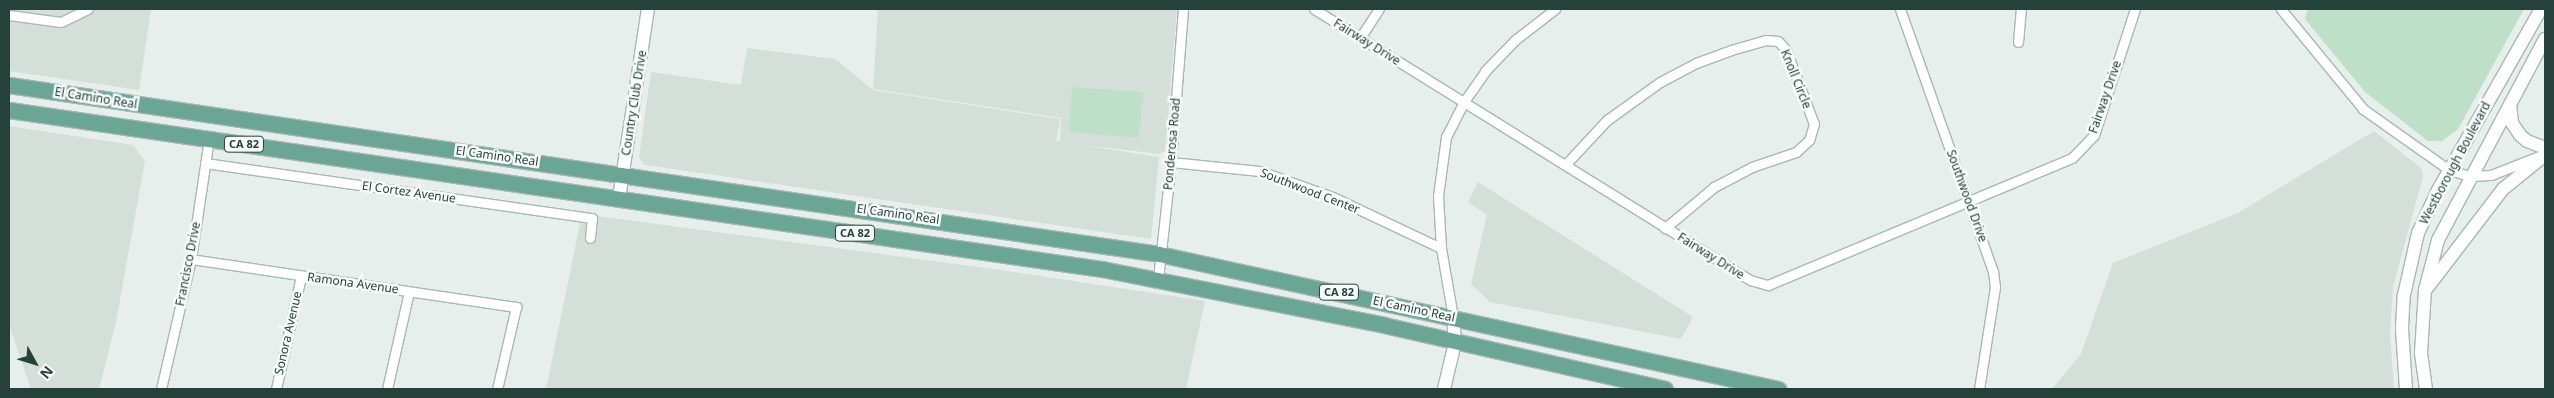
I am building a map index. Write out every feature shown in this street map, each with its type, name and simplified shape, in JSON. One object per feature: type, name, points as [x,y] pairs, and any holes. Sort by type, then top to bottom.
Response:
[{"type":"main road","name":"Country Club Drive","points":[[619,198],[648,9]]},
{"type":"main road","name":"Westborough Boulevard","points":[[2406,389],[2402,328],[2406,276],[2421,226],[2449,170],[2541,9]]},
{"type":"main road","name":"Westborough Boulevard","points":[[2426,389],[2422,352],[2426,290],[2438,240],[2470,176],[2545,39]]},
{"type":"main road","name":"El Camino Real","points":[[9,85],[1159,254],[1778,389]]},
{"type":"main road","points":[[2510,104],[2512,123],[2520,135],[2527,141],[2545,148]]},
{"type":"main road","name":"El Camino Real","points":[[9,110],[1158,278],[1665,389]]},
{"type":"main road","points":[[2426,290],[2503,189],[2545,154]]},
{"type":"main road","points":[[1444,389],[1455,343],[1453,317]]},
{"type":"street","points":[[9,15],[61,22],[83,14],[88,9]]},
{"type":"street","name":"Ponderosa Road","points":[[1158,278],[1159,254],[1171,162],[1183,9]]},
{"type":"street","name":"Fairway Drive","points":[[1314,9],[1750,280],[1768,285],[2072,158],[2084,148],[2094,135],[2135,9]]},
{"type":"street","points":[[1360,38],[1379,9]]},
{"type":"street","points":[[1453,317],[1441,248],[1438,196],[1446,137],[1463,103],[1485,71],[1515,40],[1555,9]]},
{"type":"street","name":"Southwood Drive","points":[[1900,9],[1993,271],[1995,287],[1979,389]]},
{"type":"street","points":[[2018,42],[2020,9]]},
{"type":"street","points":[[2281,9],[2364,109],[2449,170],[2470,176],[2500,172],[2545,154]]},
{"type":"street","name":"Knoll Circle","points":[[1565,165],[1607,120],[1660,82],[1696,63],[1731,50],[1766,40],[1778,41],[1786,50],[1814,124],[1808,140],[1796,152],[1752,167],[1714,187],[1665,228]]},
{"type":"street","name":"Francisco Drive","points":[[161,389],[191,259],[208,138]]},
{"type":"street","name":"Southwood Center","points":[[1171,162],[1260,171],[1335,198],[1441,248]]},
{"type":"street","name":"El Cortez Avenue","points":[[205,163],[592,218],[590,238]]},
{"type":"street","name":"Ramona Avenue","points":[[191,259],[516,307],[497,389]]},
{"type":"street","name":"Sonora Avenue","points":[[276,389],[301,276]]},
{"type":"street","points":[[387,389],[409,292]]},
{"type":"shaded area","points":[[9,9],[151,9],[139,90],[9,71]]},
{"type":"shaded area","points":[[878,9],[1177,9],[1165,151],[1160,154],[1082,145],[1159,157],[1151,239],[646,165],[641,161],[639,157],[651,72],[741,85],[747,48],[835,59],[873,90],[1060,119],[1056,141],[1060,141],[1061,118],[873,89]]},
{"type":"shaded area","points":[[9,126],[133,145],[145,161],[116,322],[99,389],[31,389],[9,325]]},
{"type":"shaded area","points":[[2374,131],[2421,168],[2423,176],[2393,287],[2390,334],[2394,389],[2052,389],[2081,354],[2113,263],[2238,213]]},
{"type":"shaded area","points":[[1478,182],[1693,317],[1681,339],[1490,302],[1471,284],[1487,215],[1468,202]]},
{"type":"shaded area","points":[[582,214],[1008,271],[1205,301],[1186,389],[546,389]]},
{"type":"green space","points":[[2308,9],[2524,9],[2458,129],[2442,141],[2428,141],[2365,92],[2305,19]]},
{"type":"green space","points":[[1072,87],[1143,92],[1139,138],[1069,132]]}]
